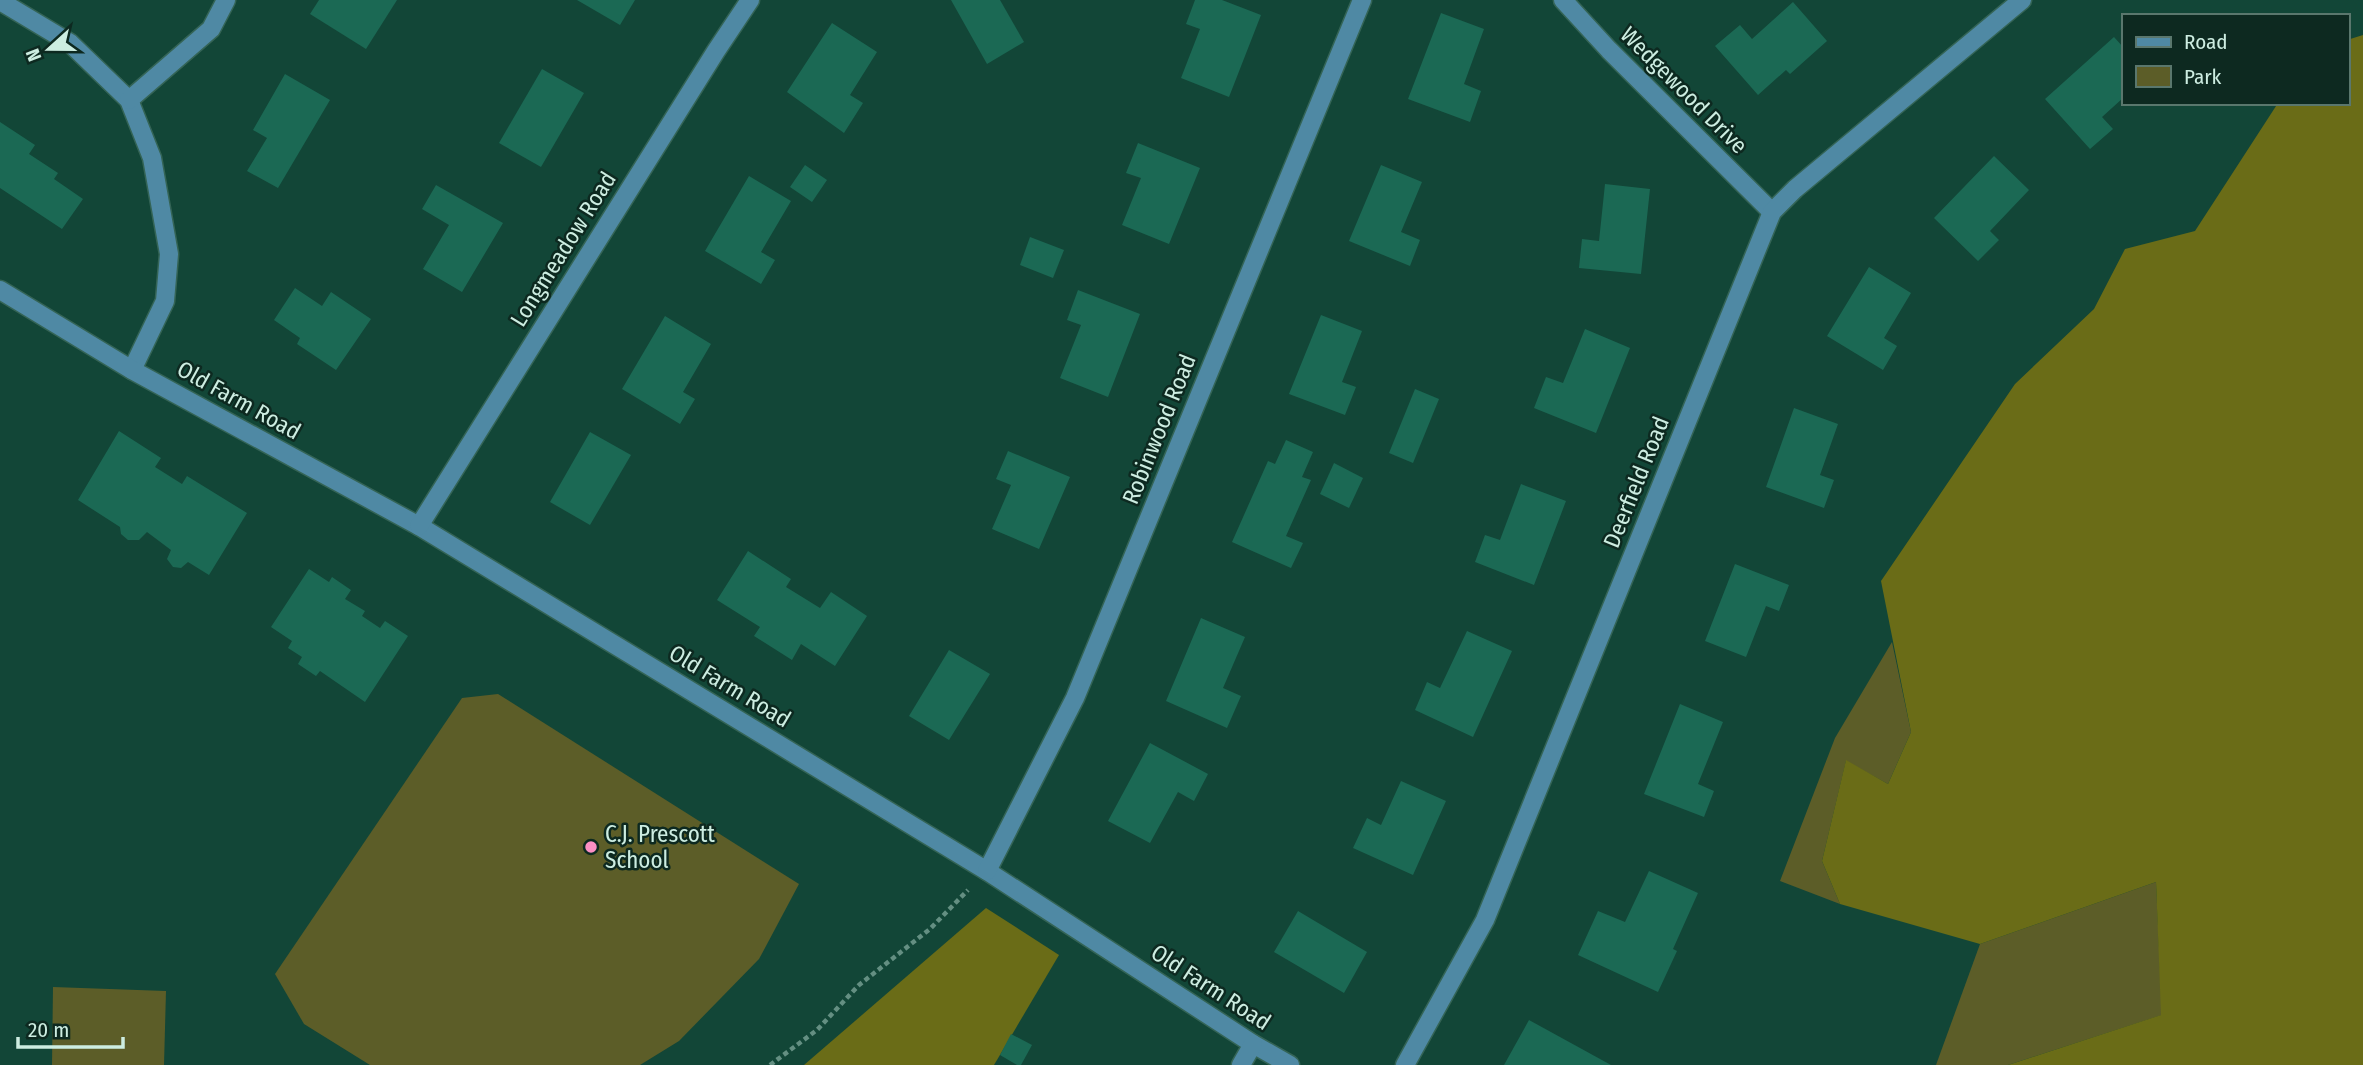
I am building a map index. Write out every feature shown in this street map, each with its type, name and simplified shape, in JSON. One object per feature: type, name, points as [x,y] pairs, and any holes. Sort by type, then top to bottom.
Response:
[{"type":"street","points":[[129,100],[211,29],[226,0]]},
{"type":"street","name":"Longmeadow Road","points":[[419,526],[750,0]]},
{"type":"street","name":"Robinwood Road","points":[[987,871],[1074,698],[1362,0]]},
{"type":"street","name":"Wedgewood Drive","points":[[1563,0],[1609,50],[1772,212]]},
{"type":"street","name":"Deerfield Road","points":[[1405,1065],[1485,920],[1772,212],[1795,189],[2022,0]]},
{"type":"street","points":[[0,1],[70,43],[129,100],[152,158],[169,254],[165,300],[132,370]]},
{"type":"street","name":"Old Farm Road","points":[[0,290],[132,370],[419,526],[987,871],[1253,1044],[1290,1065]]},
{"type":"street","points":[[1241,1065],[1253,1044]]},
{"type":"path","points":[[770,1065],[817,1030],[859,985],[930,929],[987,871]]},
{"type":"green space","points":[[1892,642],[1911,732],[1888,784],[1846,761],[1822,861],[1840,904],[1780,881],[1835,738]]},
{"type":"green space","points":[[498,694],[799,884],[759,959],[679,1041],[640,1065],[370,1065],[304,1024],[275,974],[462,698]]},
{"type":"green space","points":[[2156,882],[2162,1015],[2008,1065],[1936,1065],[1980,944]]},
{"type":"green space","points":[[53,987],[166,991],[164,1065],[52,1065]]},
{"type":"shaded area","points":[[2363,35],[2363,1065],[2008,1065],[2161,1015],[2156,882],[1980,944],[1840,904],[1822,861],[1846,760],[1888,784],[1911,732],[1881,581],[2015,384],[2094,309],[2125,249],[2195,231],[2277,105],[2349,105],[2349,39]]},
{"type":"shaded area","points":[[986,908],[1059,955],[994,1065],[804,1065]]},
{"type":"building","points":[[319,0],[397,0],[366,49],[310,14]]},
{"type":"building","points":[[577,0],[635,0],[620,25]]},
{"type":"building","points":[[951,0],[1000,0],[1024,42],[987,64]]},
{"type":"building","points":[[1195,0],[1222,0],[1261,15],[1229,97],[1181,78],[1200,29],[1186,24]]},
{"type":"building","points":[[1793,2],[1827,41],[1790,74],[1786,70],[1758,95],[1715,46],[1740,25],[1752,39]]},
{"type":"building","points":[[1441,13],[1484,29],[1464,84],[1481,91],[1470,122],[1408,99]]},
{"type":"building","points":[[832,23],[877,52],[850,95],[863,103],[844,133],[787,92]]},
{"type":"building","points":[[2114,37],[2122,46],[2122,99],[2102,117],[2113,129],[2090,149],[2045,99]]},
{"type":"building","points":[[542,69],[584,93],[541,167],[499,143]]},
{"type":"building","points":[[285,74],[330,100],[278,188],[247,171],[267,138],[253,130]]},
{"type":"building","points":[[0,122],[35,145],[29,154],[58,173],[54,179],[83,199],[62,229],[0,188]]},
{"type":"building","points":[[1138,143],[1200,168],[1169,244],[1122,225],[1141,178],[1126,173]]},
{"type":"building","points":[[1994,156],[2029,190],[1990,231],[1999,240],[1978,261],[1934,218]]},
{"type":"building","points":[[805,165],[827,180],[812,202],[790,187]]},
{"type":"building","points":[[1381,165],[1422,182],[1401,232],[1420,240],[1410,266],[1349,241]]},
{"type":"building","points":[[749,176],[791,201],[761,252],[775,260],[761,284],[705,251]]},
{"type":"building","points":[[1605,184],[1650,189],[1641,274],[1579,268],[1582,239],[1599,241]]},
{"type":"building","points":[[436,185],[503,223],[462,292],[423,269],[449,225],[422,209]]},
{"type":"building","points":[[1030,237],[1064,250],[1053,278],[1020,265]]},
{"type":"building","points":[[1869,267],[1911,293],[1884,338],[1897,346],[1883,370],[1827,336]]},
{"type":"building","points":[[295,288],[322,306],[331,292],[371,319],[336,370],[297,344],[300,338],[274,320]]},
{"type":"building","points":[[1078,290],[1140,314],[1108,397],[1060,378],[1081,325],[1067,320]]},
{"type":"building","points":[[1321,315],[1362,331],[1342,382],[1356,387],[1345,415],[1289,394]]},
{"type":"building","points":[[665,316],[711,344],[683,392],[695,399],[680,424],[622,389]]},
{"type":"building","points":[[1585,329],[1630,348],[1596,433],[1534,408],[1546,377],[1563,383]]},
{"type":"building","points":[[1415,389],[1439,399],[1413,463],[1389,453]]},
{"type":"building","points":[[1794,408],[1838,424],[1820,475],[1834,480],[1824,508],[1766,487]]},
{"type":"building","points":[[119,431],[161,458],[155,467],[182,484],[187,476],[247,513],[209,575],[188,562],[181,568],[173,567],[167,559],[171,550],[147,532],[139,540],[128,540],[121,534],[120,527],[78,500]]},
{"type":"building","points":[[590,432],[631,455],[590,525],[550,502]]},
{"type":"building","points":[[1286,440],[1313,452],[1302,477],[1311,480],[1286,536],[1303,543],[1291,568],[1232,542],[1268,461],[1275,464]]},
{"type":"building","points":[[1008,451],[1070,477],[1039,549],[992,529],[1011,485],[996,479]]},
{"type":"building","points":[[1334,463],[1363,478],[1349,508],[1320,494]]},
{"type":"building","points":[[1521,484],[1566,501],[1534,585],[1475,562],[1485,535],[1500,540]]},
{"type":"building","points":[[748,551],[791,579],[786,587],[820,608],[831,592],[867,616],[835,666],[801,644],[792,660],[754,636],[760,627],[717,600]]},
{"type":"building","points":[[1735,564],[1789,585],[1779,611],[1766,606],[1746,657],[1705,641]]},
{"type":"building","points":[[309,569],[329,582],[332,577],[351,590],[345,599],[365,611],[362,616],[380,628],[385,621],[408,636],[365,702],[320,671],[316,676],[298,664],[302,657],[288,648],[292,641],[271,627]]},
{"type":"building","points":[[1201,618],[1245,637],[1223,688],[1241,696],[1227,728],[1166,701]]},
{"type":"building","points":[[1467,631],[1512,651],[1473,737],[1415,710],[1427,682],[1440,688]]},
{"type":"building","points":[[949,650],[990,674],[949,740],[909,716]]},
{"type":"building","points":[[1680,704],[1723,722],[1698,784],[1714,791],[1704,817],[1644,794]]},
{"type":"building","points":[[1150,743],[1208,774],[1194,801],[1178,792],[1150,843],[1108,821]]},
{"type":"building","points":[[1401,781],[1446,801],[1413,875],[1353,848],[1367,818],[1381,825]]},
{"type":"building","points":[[1649,871],[1698,893],[1673,949],[1677,951],[1658,992],[1578,955],[1598,911],[1625,922]]},
{"type":"building","points":[[1298,911],[1367,952],[1344,993],[1274,952]]},
{"type":"building","points":[[1529,1020],[1611,1065],[1504,1065]]},
{"type":"building","points":[[1011,1034],[1032,1045],[1021,1065],[1000,1055]]},
{"type":"place","name":"C.J. Prescott School","points":[[591,847]]}]
